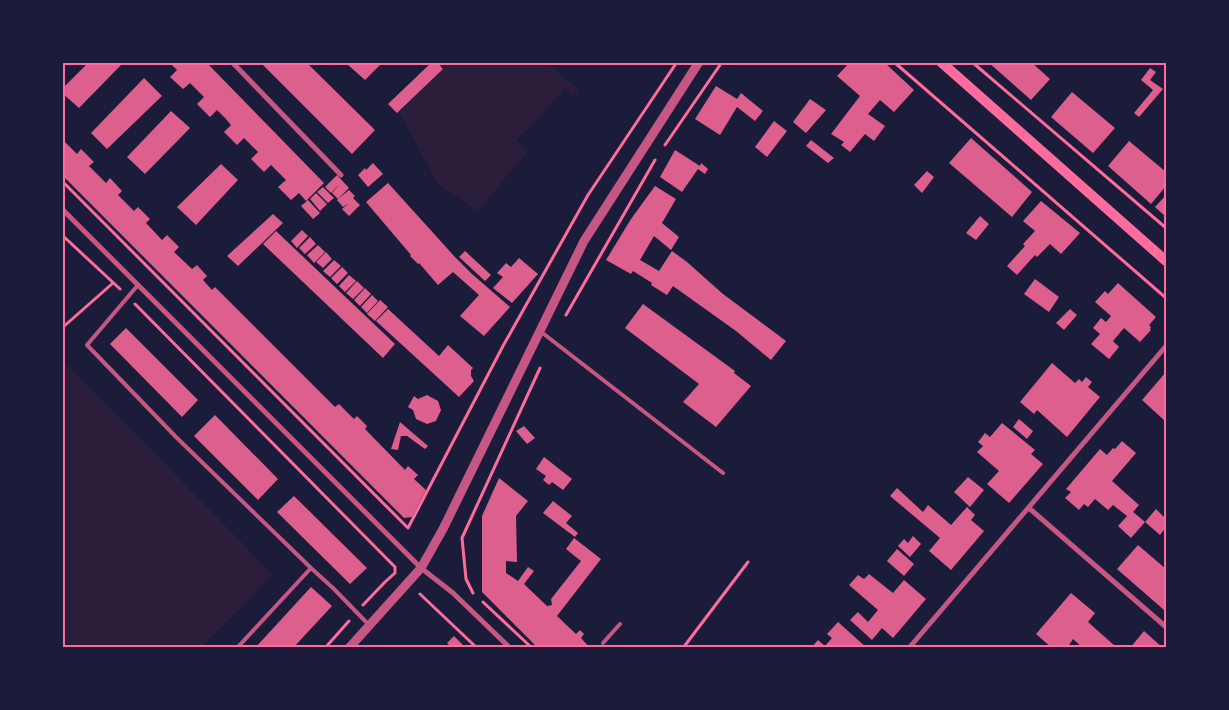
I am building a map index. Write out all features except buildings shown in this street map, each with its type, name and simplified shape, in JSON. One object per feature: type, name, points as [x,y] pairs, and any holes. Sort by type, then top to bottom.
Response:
[{"type":"main road","points":[[941,62],[1166,261]]},
{"type":"street","points":[[232,62],[341,175]]},
{"type":"street","points":[[349,648],[421,568],[443,529],[584,242],[699,62]]},
{"type":"street","points":[[62,209],[421,568],[453,593],[510,648]]},
{"type":"street","points":[[909,648],[1166,346]]},
{"type":"street","points":[[1029,508],[1166,627]]},
{"type":"lane","points":[[138,285],[87,345],[176,437],[369,625]]},
{"type":"lane","points":[[540,331],[723,473]]},
{"type":"lane","points":[[237,648],[311,568]]},
{"type":"lane","points":[[603,643],[620,624]]},
{"type":"path","points":[[62,181],[408,528],[503,346],[588,195],[677,62]]},
{"type":"path","points":[[664,146],[722,62]]},
{"type":"path","points":[[894,62],[1166,298]]},
{"type":"path","points":[[972,62],[1166,228]]},
{"type":"path","points":[[564,318],[659,154]]},
{"type":"path","points":[[62,235],[128,297],[384,555],[395,567],[395,573]]},
{"type":"path","points":[[62,328],[113,283]]},
{"type":"path","points":[[532,648],[471,591],[466,579],[462,538],[540,368]]},
{"type":"path","points":[[683,648],[748,562]]},
{"type":"path","points":[[420,594],[477,648]]},
{"type":"shaded area","points":[[450,62],[547,63],[579,90],[573,96],[565,89],[516,141],[529,150],[478,211],[438,184],[399,113]]},
{"type":"shaded area","points":[[68,365],[273,574],[202,647],[70,647],[63,638],[62,370]]}]
